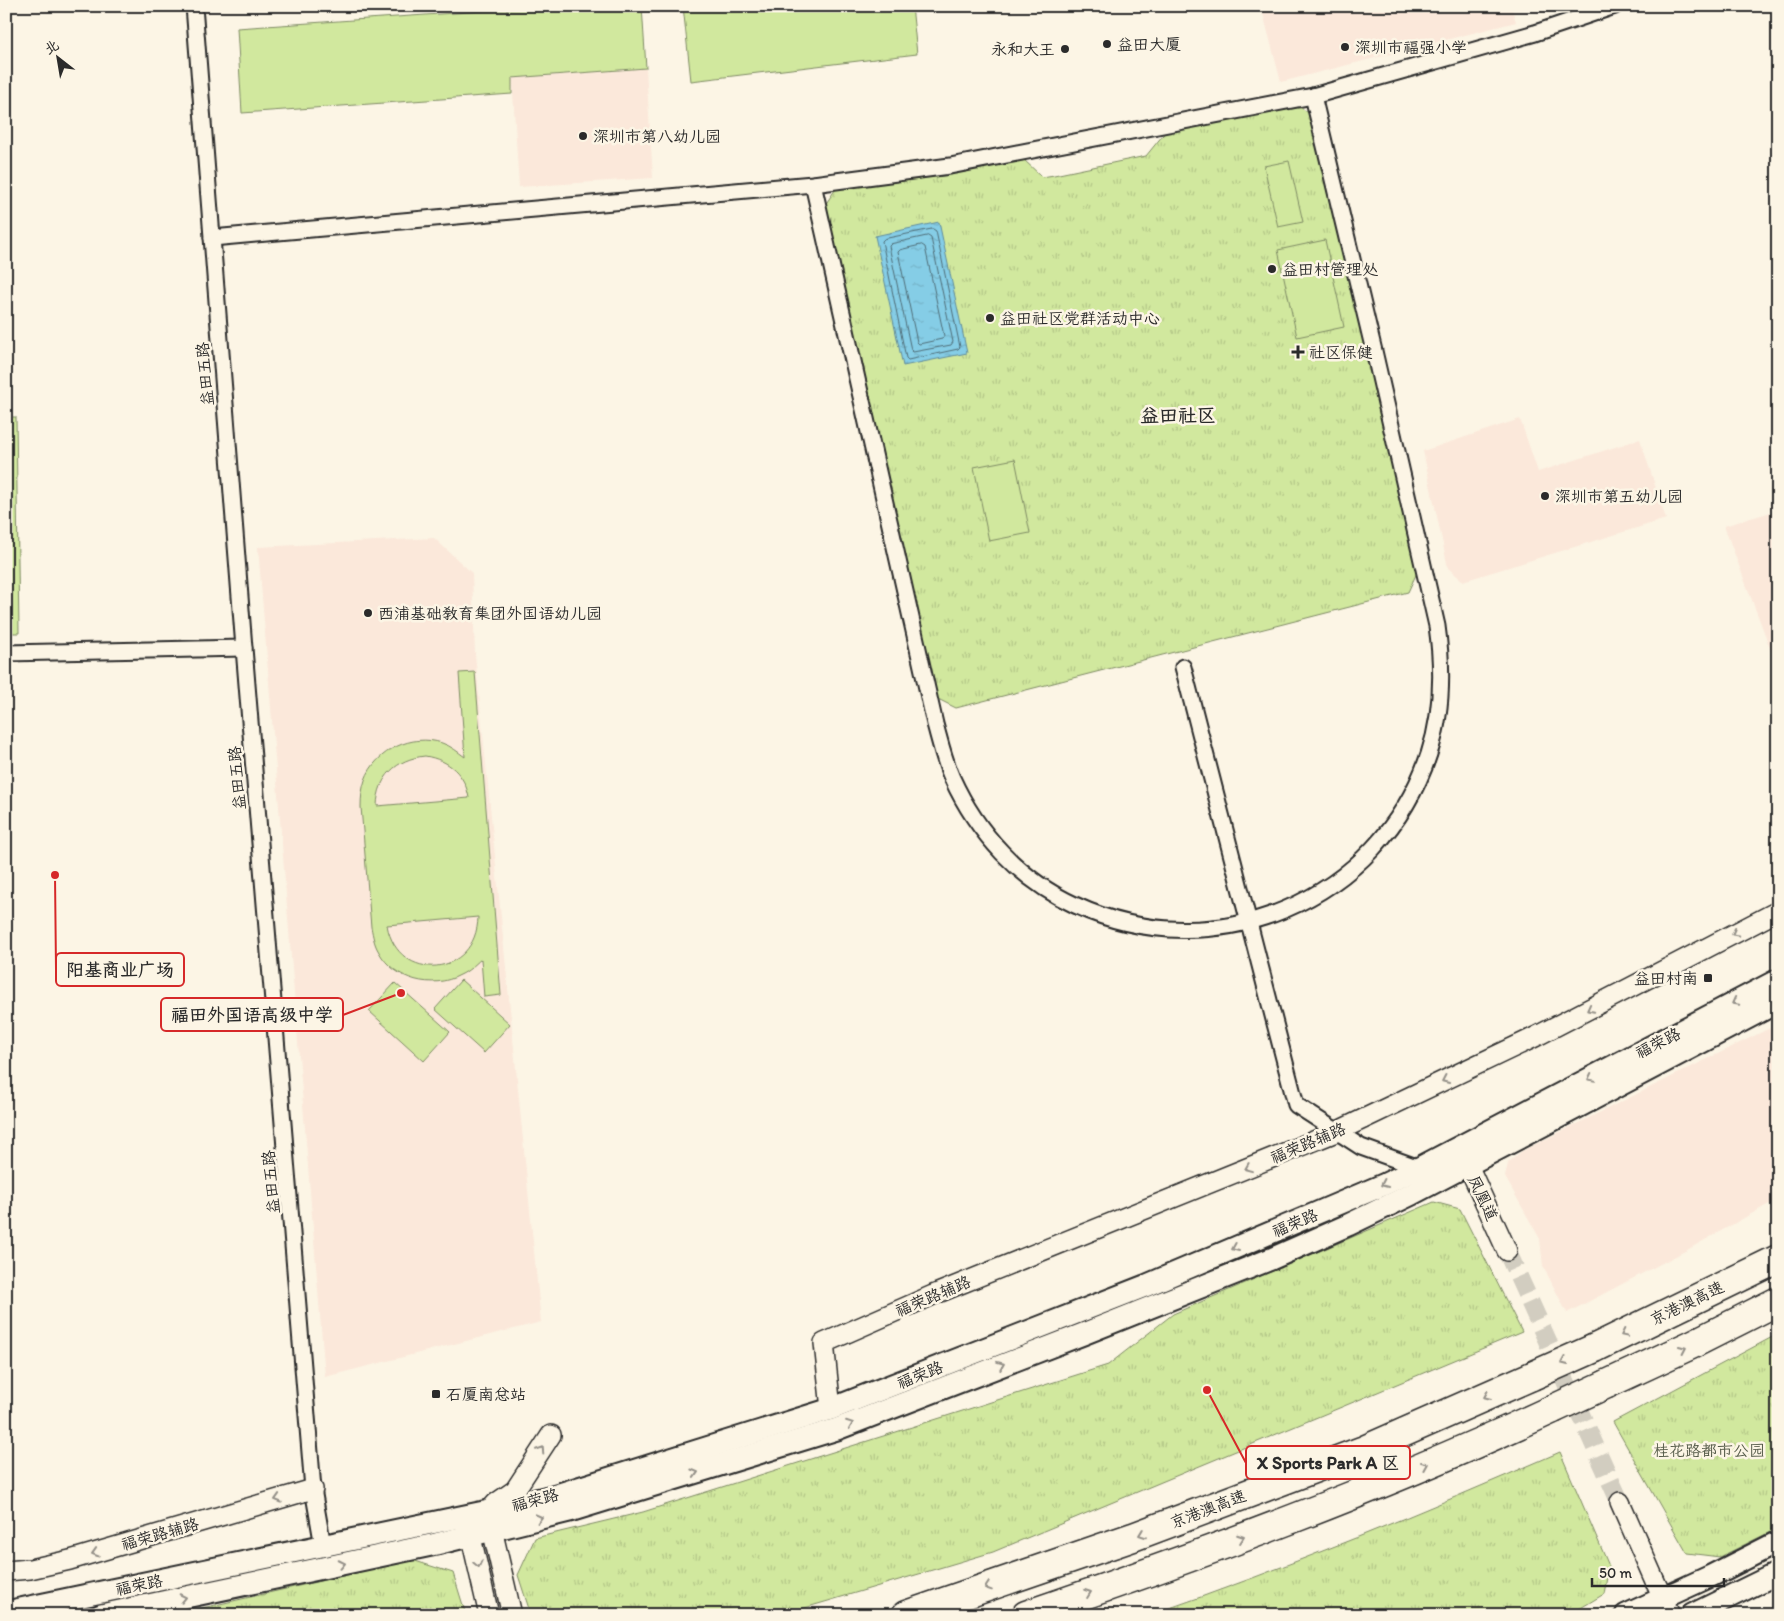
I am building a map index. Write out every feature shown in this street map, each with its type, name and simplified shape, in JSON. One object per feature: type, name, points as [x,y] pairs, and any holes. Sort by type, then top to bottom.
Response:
[{"type":"highway","name":"京港澳高速","points":[[906,1615],[1133,1537],[1354,1454],[1595,1348],[1778,1259]]},
{"type":"highway","points":[[1026,1615],[1320,1509],[1512,1428],[1693,1344],[1778,1301]]},
{"type":"main road","name":"福荣路","points":[[13,1611],[323,1546],[469,1526],[582,1507],[837,1429],[1083,1334],[1348,1226],[1463,1155],[1778,980]]},
{"type":"main road","name":"福荣路","points":[[490,1521],[553,1496],[831,1409],[1153,1282],[1297,1222],[1419,1168],[1463,1155],[1778,1002]]},
{"type":"main road","name":"福荣路","points":[[101,1615],[427,1546],[469,1526]]},
{"type":"main road","points":[[1626,1615],[1667,1606],[1778,1542]]},
{"type":"main road","points":[[1692,1615],[1778,1573]]},
{"type":"street","name":"益田五路","points":[[194,6],[244,648],[313,1489],[323,1546]]},
{"type":"street","points":[[212,238],[813,184],[950,166],[1314,96],[1536,32],[1615,6]]},
{"type":"street","points":[[813,184],[937,733],[951,777],[964,802],[978,825],[1015,866],[1064,900],[1092,913],[1154,929],[1186,931],[1218,928],[1249,922],[1281,911],[1320,892],[1361,861],[1395,822],[1420,777],[1436,728],[1440,703],[1442,677],[1437,626],[1314,96]]},
{"type":"street","points":[[6,653],[244,648]]},
{"type":"street","points":[[1183,667],[1296,1105],[1361,1147],[1419,1168]]},
{"type":"street","name":"福荣路辅路","points":[[831,1409],[824,1343],[933,1295],[1336,1132],[1536,1037],[1778,911]]},
{"type":"street","name":"凤凰道","points":[[1463,1155],[1507,1251]]},
{"type":"street","points":[[512,1615],[490,1521],[496,1503],[515,1490],[551,1435]]},
{"type":"street","name":"福荣路辅路","points":[[9,1571],[30,1569],[70,1560],[313,1489]]},
{"type":"street","points":[[1620,1502],[1667,1606]]},
{"type":"street","points":[[469,1526],[489,1615]]},
{"type":"shaded area","name":"深圳市福强小学","points":[[1261,6],[1511,6],[1516,22],[1281,82]]},
{"type":"shaded area","name":"深圳市第八幼儿园","points":[[646,68],[653,178],[519,187],[512,78]]},
{"type":"shaded area","name":"深圳市第五幼儿园","points":[[1520,419],[1538,472],[1640,439],[1666,519],[1463,581],[1448,568],[1423,451]]},
{"type":"shaded area","points":[[1778,510],[1778,669],[1724,526]]},
{"type":"shaded area","points":[[434,538],[472,573],[475,654],[541,1322],[325,1377],[258,547]]},
{"type":"shaded area","points":[[1778,1024],[1778,1199],[1687,1250],[1567,1313],[1543,1266],[1540,1239],[1505,1177],[1508,1163],[1522,1151]]},
{"type":"green space","points":[[556,6],[642,6],[646,68],[512,78],[512,94],[242,113],[237,28]]},
{"type":"green space","points":[[683,6],[912,6],[917,54],[691,81]]},
{"type":"green space","points":[[1295,106],[1303,109],[1315,118],[1420,566],[1408,592],[956,708],[936,698],[823,208],[839,184],[1021,157],[1042,177],[1054,175],[1146,156],[1167,130]]},
{"type":"green space","points":[[1289,161],[1303,222],[1278,227],[1264,166]]},
{"type":"green space","points":[[1325,240],[1344,327],[1297,337],[1278,250]]},
{"type":"green space","points":[[6,417],[16,417],[19,633],[6,633]]},
{"type":"green space","points":[[1015,459],[1030,533],[989,541],[974,467]]},
{"type":"green space","points":[[475,672],[501,995],[484,997],[481,959],[460,975],[438,982],[426,982],[404,976],[394,970],[379,952],[371,927],[361,807],[363,787],[370,769],[386,752],[396,746],[407,742],[431,740],[454,749],[465,757],[459,673]],"holes":[[[425,756],[441,761],[460,775],[469,798],[377,806],[381,786],[390,771],[405,761]],[[478,917],[474,937],[465,952],[452,962],[436,966],[420,965],[406,958],[394,944],[387,925]]]},
{"type":"green space","points":[[461,980],[510,1024],[484,1053],[435,1009]]},
{"type":"green space","points":[[395,983],[450,1032],[424,1061],[369,1011]]},
{"type":"green space","points":[[1434,1202],[1460,1209],[1522,1332],[993,1552],[781,1615],[531,1615],[518,1575],[535,1538],[643,1512],[1108,1365],[1173,1314]]},
{"type":"green space","name":"桂花路都市公园","points":[[1778,1334],[1778,1528],[1720,1557],[1687,1553],[1613,1422]]},
{"type":"green space","points":[[1560,1452],[1609,1566],[1604,1594],[1566,1615],[1150,1615],[1254,1578],[1356,1538]]},
{"type":"green space","points":[[412,1560],[453,1573],[466,1615],[172,1615]]},
{"type":"water","points":[[939,222],[967,353],[903,366],[875,236]]},
{"type":"tunnel","points":[[1507,1251],[1620,1502]]},
{"type":"place","name":"益田大厦","points":[[1107,44]]},
{"type":"place","name":"深圳市福强小学","points":[[1345,47]]},
{"type":"place","name":"永和大王","points":[[1065,49]]},
{"type":"place","name":"深圳市第八幼儿园","points":[[583,136]]},
{"type":"place","name":"益田村管理处","points":[[1272,269]]},
{"type":"place","name":"益田社区党群活动中心","points":[[990,318]]},
{"type":"place","name":"社区保健","points":[[1298,352]]},
{"type":"place","name":"深圳市第五幼儿园","points":[[1545,496]]},
{"type":"place","name":"西浦基础教育集团外国语幼儿园","points":[[368,613]]},
{"type":"place","name":"阳基商业广场","points":[[55,875]]},
{"type":"place","name":"益田村南","points":[[1708,978]]},
{"type":"place","name":"福田外国语高级中学","points":[[401,993]]},
{"type":"place","name":"X Sports Park A 区","points":[[1207,1390]]},
{"type":"place","name":"石厦南总站","points":[[436,1394]]},
{"type":"district","name":"益田社区","points":[[1178,415]]}]
